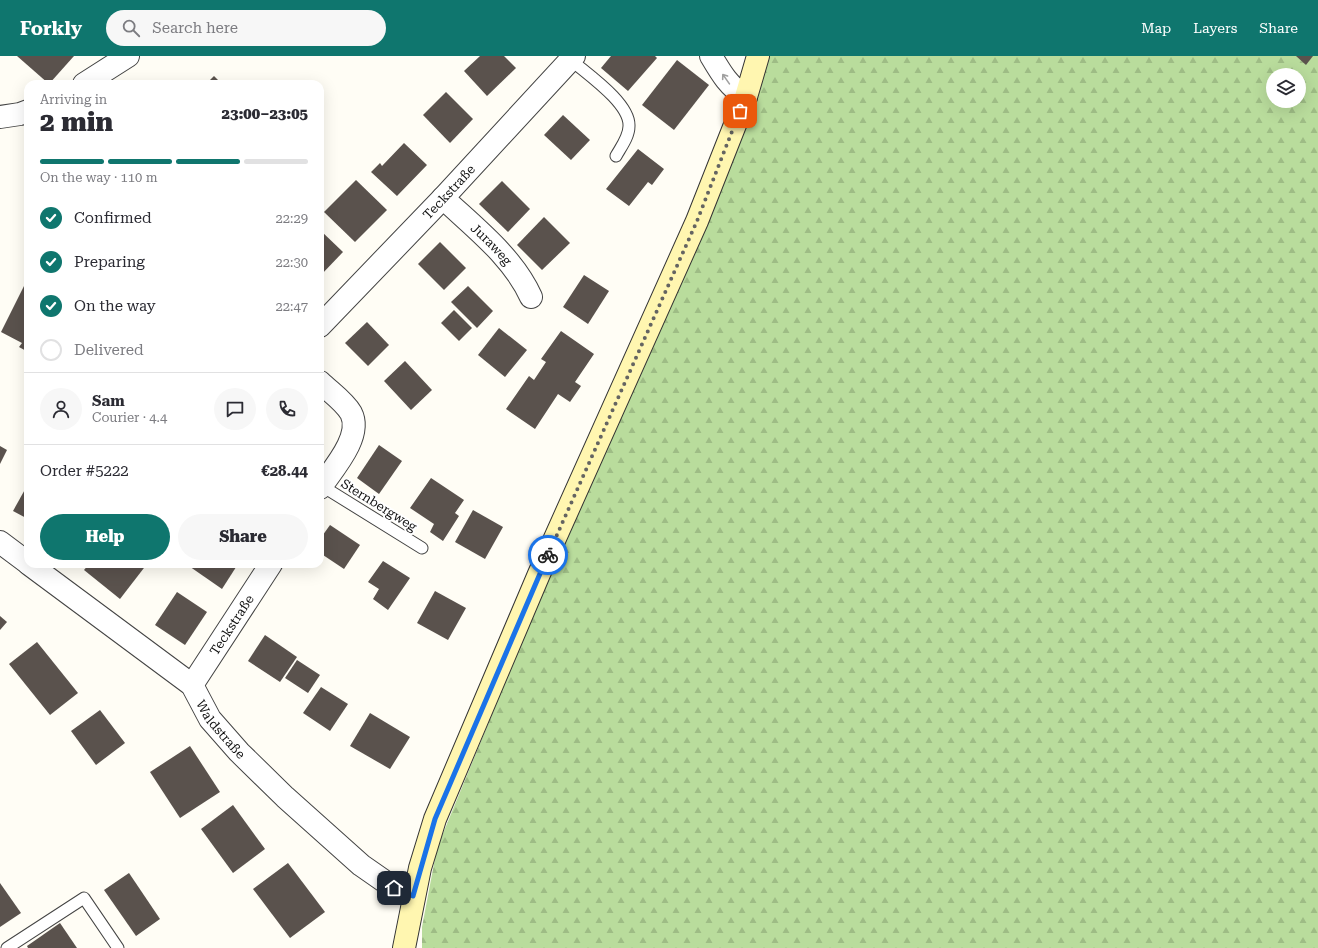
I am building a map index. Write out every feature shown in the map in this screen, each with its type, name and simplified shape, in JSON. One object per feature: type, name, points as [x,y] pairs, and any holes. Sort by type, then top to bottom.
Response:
[{"type":"main road","points":[[404,948],[413,896],[435,819],[540,574],[697,221],[746,97],[758,56]]},
{"type":"street","points":[[90,80],[128,56]]},
{"type":"street","points":[[711,56],[734,90],[746,97]]},
{"type":"street","name":"Teckstraße","points":[[324,322],[443,198],[573,58]]},
{"type":"street","name":"Juraweg","points":[[443,198],[511,263],[524,280],[531,297]]},
{"type":"street","points":[[324,386],[350,411],[355,422],[354,433],[349,445],[324,482]]},
{"type":"street","name":"Waldstraße","points":[[0,542],[24,560]]},
{"type":"street","name":"Waldstraße","points":[[34,568],[192,685],[210,719],[239,752],[285,797],[361,865],[394,888],[413,896]]},
{"type":"street","name":"Teckstraße","points":[[192,685],[268,568]]},
{"type":"lane","points":[[573,58],[615,98],[625,111],[630,125],[626,140],[616,156]]},
{"type":"lane","name":"Sternbergweg","points":[[324,489],[422,548]]},
{"type":"lane","points":[[7,948],[84,898],[118,948]]},
{"type":"green space","points":[[763,56],[1318,56],[1318,948],[422,948],[422,927],[437,848]]},
{"type":"building","points":[[17,56],[74,56],[53,80],[44,80]]},
{"type":"building","points":[[480,56],[504,56],[516,68],[487,96],[464,71]]},
{"type":"building","points":[[611,56],[655,56],[657,58],[628,91],[601,68]]},
{"type":"building","points":[[1296,56],[1313,56],[1306,65]]},
{"type":"building","points":[[677,60],[709,85],[674,130],[642,105]]},
{"type":"building","points":[[214,76],[218,80],[210,80]]},
{"type":"building","points":[[446,92],[473,119],[450,143],[423,115]]},
{"type":"building","points":[[563,115],[590,140],[571,160],[544,135]]},
{"type":"building","points":[[404,143],[427,165],[397,196],[371,172],[380,163],[382,166]]},
{"type":"building","points":[[638,149],[664,169],[652,185],[648,182],[629,206],[606,189]]},
{"type":"building","points":[[356,180],[387,210],[355,242],[324,212]]},
{"type":"building","points":[[502,181],[530,209],[508,232],[479,204]]},
{"type":"building","points":[[544,217],[570,243],[542,270],[517,245]]},
{"type":"building","points":[[324,234],[343,252],[324,272]]},
{"type":"building","points":[[440,242],[466,268],[444,290],[418,264]]},
{"type":"building","points":[[584,275],[609,291],[588,324],[563,307]]},
{"type":"building","points":[[24,286],[24,350],[19,347],[22,343],[1,332]]},
{"type":"building","points":[[468,286],[493,311],[477,328],[451,302]]},
{"type":"building","points":[[454,310],[472,328],[459,341],[441,323]]},
{"type":"building","points":[[367,322],[389,345],[368,366],[345,343]]},
{"type":"building","points":[[499,328],[527,350],[505,377],[478,355]]},
{"type":"building","points":[[561,331],[594,354],[575,382],[581,386],[570,402],[558,394],[535,429],[506,409],[529,376],[534,380],[546,362],[541,359]]},
{"type":"building","points":[[405,361],[432,390],[411,410],[384,381]]},
{"type":"building","points":[[379,445],[402,461],[379,494],[357,478]]},
{"type":"building","points":[[0,446],[7,450],[0,464]]},
{"type":"building","points":[[431,478],[464,500],[455,513],[459,516],[443,541],[430,532],[434,524],[410,508]]},
{"type":"building","points":[[24,491],[24,517],[13,511]]},
{"type":"building","points":[[473,510],[503,527],[485,559],[455,542]]},
{"type":"building","points":[[330,525],[360,545],[344,569],[324,556],[324,533]]},
{"type":"building","points":[[383,561],[410,578],[388,610],[373,599],[379,589],[368,582]]},
{"type":"building","points":[[86,568],[144,568],[120,599],[84,570]]},
{"type":"building","points":[[192,568],[235,568],[222,589]]},
{"type":"building","points":[[435,591],[466,608],[448,640],[417,623]]},
{"type":"building","points":[[177,592],[207,612],[185,645],[155,625]]},
{"type":"building","points":[[0,616],[7,622],[0,630]]},
{"type":"building","points":[[265,635],[297,657],[280,682],[248,661]]},
{"type":"building","points":[[37,642],[78,693],[50,715],[9,664]]},
{"type":"building","points":[[297,660],[320,675],[308,693],[285,678]]},
{"type":"building","points":[[321,687],[348,704],[330,731],[303,713]]},
{"type":"building","points":[[100,710],[125,743],[96,765],[71,731]]},
{"type":"building","points":[[370,713],[410,737],[390,769],[350,746]]},
{"type":"building","points":[[190,746],[220,792],[180,818],[150,772]]},
{"type":"building","points":[[233,805],[265,849],[233,873],[201,829]]},
{"type":"building","points":[[288,863],[325,912],[290,938],[253,889]]},
{"type":"building","points":[[129,873],[160,919],[136,936],[104,890]]},
{"type":"building","points":[[0,883],[21,913],[0,927]]},
{"type":"building","points":[[60,923],[77,948],[28,948],[27,946]]},
{"type":"way so far","points":[[548,555],[697,221],[740,111]]},
{"type":"route","points":[[394,888],[413,896],[435,819],[548,555]]}]
